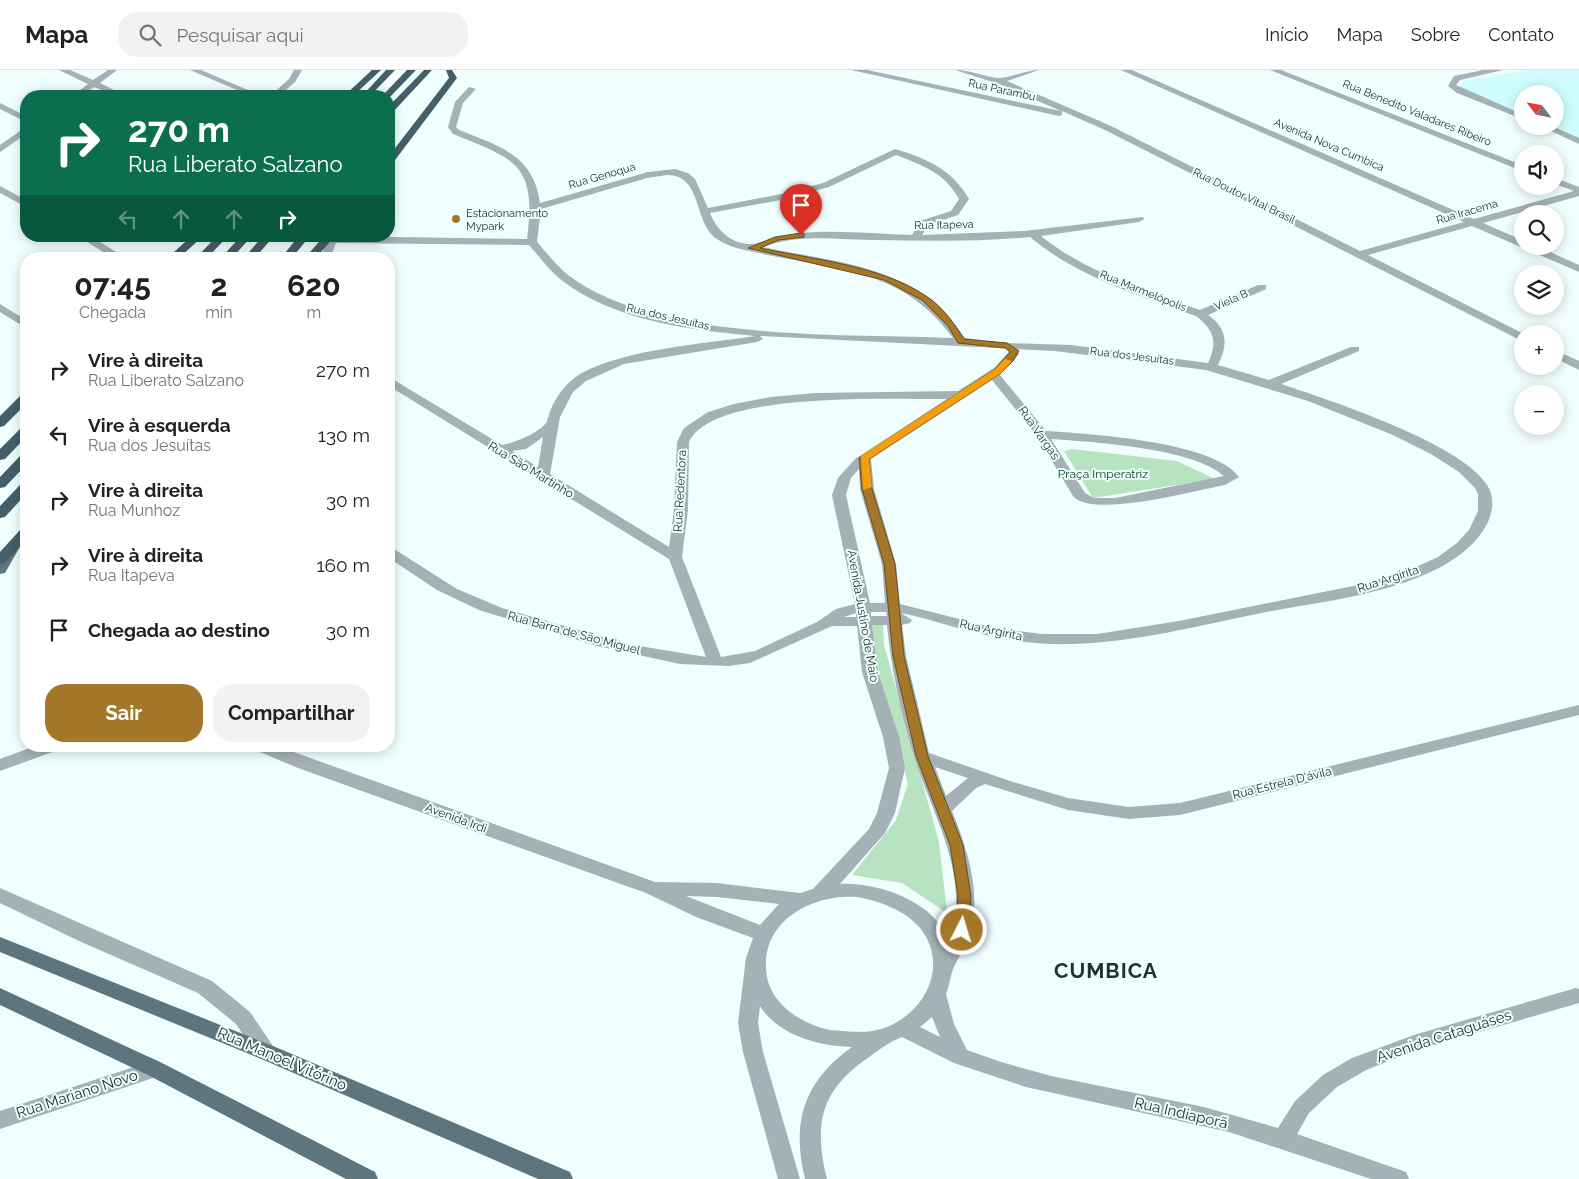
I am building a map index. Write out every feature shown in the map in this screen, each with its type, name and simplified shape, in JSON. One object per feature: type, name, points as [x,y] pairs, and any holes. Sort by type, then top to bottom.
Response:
[{"type":"highway","points":[[355,90],[377,70]]},
{"type":"highway","points":[[372,90],[391,70]]},
{"type":"highway","points":[[392,90],[412,70]]},
{"type":"highway","points":[[395,105],[428,70]]},
{"type":"highway","points":[[395,139],[450,71],[453,78],[395,154]]},
{"type":"highway","points":[[179,252],[191,242]]},
{"type":"highway","points":[[207,252],[217,242]]},
{"type":"highway","points":[[231,252],[241,242]]},
{"type":"highway","points":[[254,252],[264,242]]},
{"type":"highway","points":[[291,252],[300,242]]},
{"type":"highway","points":[[316,252],[325,242]]},
{"type":"highway","points":[[0,423],[20,403]]},
{"type":"highway","points":[[0,456],[20,436]]},
{"type":"highway","points":[[0,484],[20,464]]},
{"type":"highway","points":[[0,514],[20,493]]},
{"type":"highway","points":[[0,560],[20,538]]},
{"type":"main road","points":[[0,570],[15,543]]},
{"type":"main road","name":"Rua Manoel Vitórino","points":[[0,944],[266,1052],[562,1179]]},
{"type":"main road","points":[[0,996],[155,1069],[367,1179]]},
{"type":"street","points":[[63,70],[108,90]]},
{"type":"street","points":[[85,90],[113,70]]},
{"type":"street","points":[[194,70],[243,90]]},
{"type":"street","points":[[281,90],[292,80],[298,70]]},
{"type":"street","name":"Rua Parambu","points":[[854,70],[1087,118]]},
{"type":"street","name":"Rua Doutor Vital Brasil","points":[[959,70],[999,81],[1087,118],[1514,332]]},
{"type":"street","points":[[966,94],[999,81],[1036,70]]},
{"type":"street","name":"Avenida Nova Cumbica","points":[[1125,70],[1514,240]]},
{"type":"street","name":"Rua Benedito Valadares Ribeiro","points":[[1274,70],[1514,165]]},
{"type":"street","points":[[1283,74],[1299,70]]},
{"type":"street","points":[[1456,70],[1467,75]]},
{"type":"street","points":[[1499,70],[1467,75],[1454,80],[1452,86],[1514,114]]},
{"type":"street","points":[[395,239],[532,242],[536,207],[530,178],[520,163],[493,147],[456,132],[452,127],[459,102],[472,89]]},
{"type":"street","points":[[0,106],[20,116]]},
{"type":"street","points":[[0,149],[20,134]]},
{"type":"street","points":[[1564,135],[1579,141]]},
{"type":"street","points":[[915,238],[924,223],[955,213],[964,199],[956,183],[948,175],[895,152],[852,175],[824,185],[790,195],[706,211],[713,232],[720,238],[752,248],[862,271],[903,285],[925,298],[966,342]]},
{"type":"street","name":"Rua Genoqua","points":[[536,207],[652,175],[676,172],[688,176],[706,211]]},
{"type":"street","points":[[1564,185],[1579,192]]},
{"type":"street","points":[[0,189],[20,201]]},
{"type":"street","name":"Rua Iracema","points":[[1361,254],[1579,192]]},
{"type":"street","name":"Rua Itapeva","points":[[752,248],[778,238],[809,234],[915,238],[1033,234],[1139,219]]},
{"type":"street","name":"Rua Marmelópolis","points":[[1033,234],[1044,245],[1070,261],[1200,314],[1213,322],[1218,330],[1220,339],[1218,354],[1212,368]]},
{"type":"street","points":[[93,242],[110,252]]},
{"type":"street","points":[[98,245],[102,242]]},
{"type":"street","name":"Rua dos Jesuítas","points":[[532,242],[556,270],[585,289],[622,306],[696,326],[785,335],[966,342],[1003,350],[1051,347],[1097,351],[1212,368]]},
{"type":"street","points":[[1547,255],[1579,270]]},
{"type":"street","name":"Viela B","points":[[1200,314],[1262,287]]},
{"type":"street","points":[[0,307],[20,321]]},
{"type":"street","points":[[0,325],[20,322]]},
{"type":"street","points":[[676,351],[694,338],[696,326]]},
{"type":"street","points":[[725,343],[734,330]]},
{"type":"street","points":[[543,476],[550,426],[562,397],[570,386],[586,376],[604,366],[622,361],[725,343],[785,335]]},
{"type":"street","points":[[1268,384],[1355,349]]},
{"type":"street","points":[[993,374],[1003,350]]},
{"type":"street","points":[[1564,358],[1579,366]]},
{"type":"street","name":"Rua Argirita","points":[[863,615],[894,614],[949,621],[1003,634],[1061,640],[1107,637],[1164,628],[1362,588],[1415,572],[1442,560],[1461,547],[1477,530],[1486,511],[1485,497],[1480,484],[1466,470],[1439,453],[1377,424],[1268,384],[1212,368]]},
{"type":"street","name":"Avenida Justino de Maio","points":[[819,894],[876,833],[886,813],[897,768],[891,738],[870,672],[861,592],[839,495],[840,485],[845,475],[864,458],[993,374]]},
{"type":"street","name":"Rua Vargas","points":[[993,374],[1042,434],[1080,496],[1094,502],[1103,503],[1224,481],[1232,477],[1223,466],[1189,455],[1125,443],[1042,434]]},
{"type":"street","name":"Rua São Martinho","points":[[395,385],[497,450],[675,557]]},
{"type":"street","name":"Rua Redentora","points":[[715,661],[675,557],[681,510],[683,442],[688,431],[712,415],[734,408],[771,401],[815,397],[960,395]]},
{"type":"street","name":"Rua Redentora","points":[[918,396],[940,408]]},
{"type":"street","points":[[497,450],[521,446],[550,426]]},
{"type":"street","points":[[816,1179],[810,1133],[815,1108],[826,1082],[848,1060],[884,1037],[904,1029],[927,1011],[937,996],[945,968],[962,930],[964,896],[957,845],[922,756],[898,656],[889,564],[867,489],[864,458]]},
{"type":"street","name":"Rua Barra de São Miguel","points":[[395,556],[429,579],[460,596],[514,617],[623,648],[715,661],[749,658],[828,622],[863,615]]},
{"type":"street","name":"Rua Estrela D'ávila","points":[[922,756],[984,778],[1068,804],[1129,812],[1180,809],[1579,710]]},
{"type":"street","points":[[0,765],[36,752]]},
{"type":"street","name":"Avenida Irdi","points":[[275,752],[304,764],[652,888],[703,912],[764,934]]},
{"type":"street","points":[[943,810],[970,784],[984,778]]},
{"type":"street","name":"Avenida Irdi","points":[[652,888],[717,890],[801,900]]},
{"type":"street","points":[[789,1179],[753,1052],[748,1023],[758,942],[773,919],[801,900],[830,891],[859,890],[892,898],[918,914],[934,932],[942,949],[945,968]]},
{"type":"street","points":[[0,895],[86,936],[205,987],[243,1018],[266,1052]]},
{"type":"street","points":[[755,967],[759,986],[769,1004],[790,1023],[815,1035],[846,1041],[884,1037]]},
{"type":"street","points":[[937,996],[944,1024],[960,1057]]},
{"type":"street","name":"Avenida Cataguáses","points":[[1283,1138],[1302,1107],[1330,1081],[1360,1064],[1414,1043],[1576,996]]},
{"type":"street","name":"Rua Indiaporã","points":[[904,1029],[960,1057],[1002,1072],[1046,1084],[1204,1116],[1283,1138],[1398,1179]]},
{"type":"street","name":"Rua Mariano Novo","points":[[0,1120],[155,1069]]},
{"type":"shaded area","points":[[1529,70],[1579,70],[1579,142],[1564,135],[1564,85],[1514,85],[1514,112],[1460,88],[1464,81]]},
{"type":"green space","name":"Praça Imperatriz","points":[[1072,449],[1177,461],[1215,479],[1093,498],[1064,451]]},
{"type":"green space","points":[[871,622],[883,623],[884,645],[939,842],[947,913],[902,883],[852,875],[896,820],[908,784],[871,647]]},
{"type":"slow traffic","points":[[867,487],[864,473],[864,458],[998,371],[1008,361]]},
{"type":"place","name":"Estacionamento Mypark","points":[[456,219]]},
{"type":"district","name":"CUMBICA","points":[[1106,970]]},
{"type":"route","points":[[801,235],[778,238],[752,248],[887,278],[925,298],[951,324],[961,341],[1007,346],[1014,351],[1010,359],[998,371],[864,458],[867,489],[889,564],[898,656],[922,756],[957,845],[964,896],[962,930]]}]
